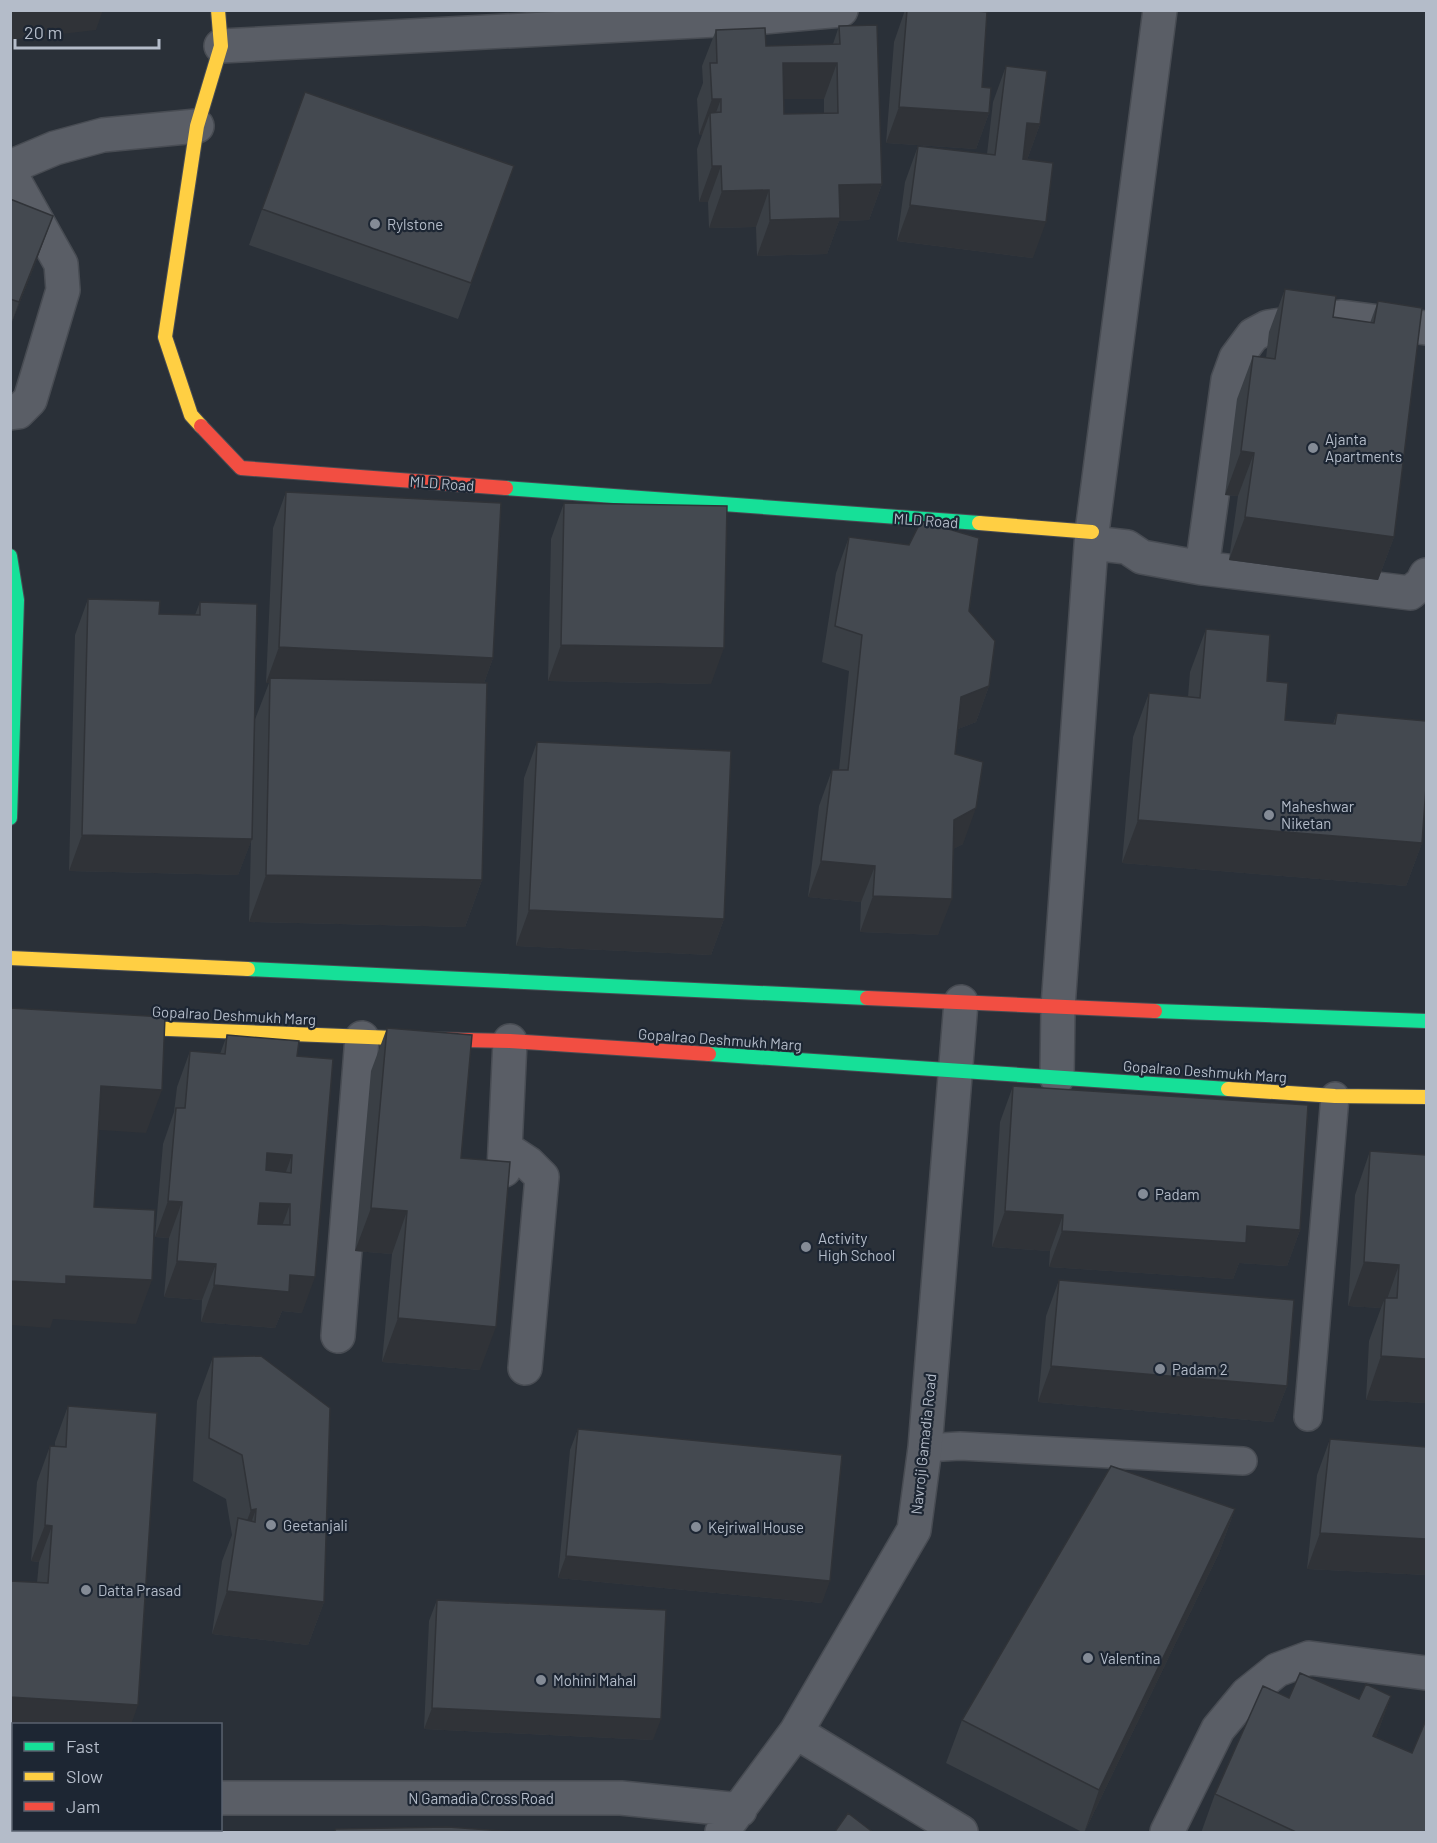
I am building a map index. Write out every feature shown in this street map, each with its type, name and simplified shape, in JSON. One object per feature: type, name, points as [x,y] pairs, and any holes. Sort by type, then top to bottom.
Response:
[{"type":"main road","name":"MLD Road","points":[[218,10],[221,46],[197,126],[165,337],[191,415],[241,468],[1092,545]]},
{"type":"main road","points":[[10,556],[17,600],[10,818]]},
{"type":"main road","points":[[10,958],[1426,1022]]},
{"type":"main road","name":"Gopalrao Deshmukh Marg","points":[[104,1026],[362,1038],[510,1041],[1335,1096],[1426,1097]]},
{"type":"street","points":[[221,46],[841,10]]},
{"type":"street","points":[[1058,1078],[1058,1007],[1092,545],[1160,10]]},
{"type":"street","points":[[10,168],[55,148],[104,135],[197,126]]},
{"type":"street","points":[[10,173],[61,264],[63,290],[30,400],[18,412],[10,413]]},
{"type":"street","points":[[1202,568],[1228,380],[1236,358],[1253,335],[1268,327],[1341,317],[1426,328]]},
{"type":"street","points":[[1092,545],[1127,547],[1142,557],[1202,568],[1410,593],[1426,575]]},
{"type":"street","name":"Navroji Gamadia Road","points":[[731,1821],[796,1732],[914,1530],[925,1448],[961,1002]]},
{"type":"street","points":[[338,1336],[362,1038]]},
{"type":"street","points":[[502,1198],[510,1041]]},
{"type":"street","points":[[505,1148],[528,1163],[542,1177],[525,1368]]},
{"type":"street","points":[[1167,1833],[1218,1729],[1247,1694],[1277,1670],[1310,1658],[1426,1673]]},
{"type":"street","points":[[796,1732],[961,1833]]},
{"type":"street","name":"N Gamadia Cross Road","points":[[222,1798],[621,1798],[731,1821]]},
{"type":"lane","points":[[1308,1417],[1335,1096]]},
{"type":"lane","points":[[925,1448],[960,1446],[1243,1461]]},
{"type":"building","points":[[907,10],[987,12],[982,87],[991,88],[989,113],[899,107]]},
{"type":"building","points":[[877,25],[882,184],[839,185],[840,218],[770,220],[769,190],[722,191],[721,166],[712,166],[710,113],[721,112],[721,99],[712,99],[710,63],[717,63],[716,30],[765,28],[766,46],[840,44],[839,26]],"holes":[[[783,63],[837,63],[838,113],[784,114]]]},
{"type":"building","points":[[1006,66],[1047,71],[1040,124],[1027,123],[1023,159],[1053,163],[1046,222],[910,205],[918,146],[995,155]]},
{"type":"building","name":"Rylstone","points":[[305,92],[514,166],[471,283],[262,209]]},
{"type":"building","points":[[10,199],[53,216],[19,302],[10,299]]},
{"type":"building","name":"Ajanta Apartments","points":[[1285,289],[1336,296],[1333,317],[1374,323],[1378,301],[1422,308],[1394,537],[1245,517],[1254,453],[1241,451],[1253,356],[1275,359]]},
{"type":"building","points":[[286,492],[501,503],[493,658],[279,647]]},
{"type":"building","points":[[564,503],[727,506],[724,648],[561,645]]},
{"type":"building","points":[[921,521],[979,538],[969,611],[995,641],[989,686],[961,697],[955,754],[983,762],[976,808],[954,820],[952,899],[873,896],[875,866],[821,861],[832,770],[848,770],[862,635],[835,626],[849,537],[909,545]]},
{"type":"building","points":[[88,599],[160,601],[159,614],[200,615],[200,602],[257,604],[252,839],[82,835]]},
{"type":"building","name":"Maheshwar Niketan","points":[[1206,629],[1270,635],[1267,681],[1288,683],[1285,720],[1335,724],[1337,713],[1426,721],[1426,787],[1422,843],[1138,820],[1149,693],[1200,698]]},
{"type":"building","points":[[270,678],[487,683],[482,880],[266,875]]},
{"type":"building","points":[[537,742],[731,751],[724,919],[529,910]]},
{"type":"building","points":[[10,1008],[165,1017],[162,1090],[101,1086],[94,1207],[155,1210],[152,1280],[66,1276],[66,1284],[10,1281]]},
{"type":"building","points":[[387,1028],[472,1035],[461,1158],[510,1162],[496,1327],[398,1318],[407,1211],[371,1208]]},
{"type":"building","points":[[227,1035],[299,1041],[297,1056],[333,1059],[315,1277],[290,1275],[289,1292],[214,1285],[216,1264],[177,1261],[182,1202],[168,1201],[176,1108],[185,1108],[190,1051],[225,1054]],"holes":[[[267,1153],[292,1155],[291,1173],[266,1170]],[[260,1203],[290,1204],[290,1225],[258,1224]]]},
{"type":"building","name":"Padam","points":[[1013,1086],[1308,1105],[1300,1230],[1247,1226],[1246,1243],[1062,1231],[1063,1215],[1005,1211]]},
{"type":"building","points":[[1370,1151],[1426,1155],[1426,1359],[1381,1356],[1385,1298],[1397,1298],[1399,1265],[1364,1262]]},
{"type":"building","points":[[1059,1280],[1294,1300],[1287,1386],[1051,1366]]},
{"type":"building","name":"Geetanjali","points":[[261,1356],[330,1408],[324,1602],[227,1591],[238,1518],[255,1522],[256,1509],[251,1510],[242,1455],[209,1438],[213,1357]]},
{"type":"building","name":"Datta Prasad","points":[[68,1406],[157,1413],[138,1705],[10,1697],[10,1581],[48,1583],[52,1526],[45,1525],[50,1446],[66,1447]]},
{"type":"building","name":"Kejriwal House","points":[[578,1429],[842,1455],[830,1581],[566,1556]]},
{"type":"building","points":[[1330,1439],[1426,1447],[1426,1539],[1320,1533]]},
{"type":"building","name":"Valentina","points":[[1111,1466],[1235,1509],[1099,1790],[962,1720]]},
{"type":"building","name":"Mohini Mahal","points":[[437,1600],[666,1610],[661,1719],[432,1708]]},
{"type":"building","points":[[1300,1673],[1359,1699],[1366,1684],[1391,1696],[1373,1736],[1412,1753],[1426,1720],[1426,1833],[1298,1833],[1215,1794],[1263,1686],[1289,1698]]},
{"type":"building","points":[[848,1813],[874,1833],[834,1833]]},
{"type":"building","points":[[448,1827],[530,1833],[333,1833],[336,1829]]},
{"type":"building","points":[[20,1831],[44,1831],[47,1833],[19,1833]]},
{"type":"traffic: fast","points":[[506,488],[979,523]]},
{"type":"traffic: fast","points":[[10,556],[17,600],[10,818]]},
{"type":"traffic: fast","points":[[248,969],[867,998]]},
{"type":"traffic: fast","points":[[1155,1011],[1426,1021]]},
{"type":"traffic: fast","points":[[709,1054],[1228,1089]]},
{"type":"traffic: slow","points":[[201,426],[191,415],[165,337],[197,126],[221,46],[218,10]]},
{"type":"traffic: slow","points":[[979,523],[1092,532]]},
{"type":"traffic: slow","points":[[10,958],[248,969]]},
{"type":"traffic: slow","points":[[119,1027],[419,1039]]},
{"type":"traffic: slow","points":[[1228,1089],[1335,1096],[1426,1097]]},
{"type":"traffic: jam","points":[[201,426],[241,468],[506,488]]},
{"type":"traffic: jam","points":[[867,998],[1155,1011]]},
{"type":"traffic: jam","points":[[419,1039],[510,1041],[709,1054]]},
{"type":"place","name":"Rylstone","points":[[375,224]]},
{"type":"place","name":"Ajanta Apartments","points":[[1313,448]]},
{"type":"place","name":"Maheshwar Niketan","points":[[1269,815]]},
{"type":"place","name":"Padam","points":[[1143,1194]]},
{"type":"place","name":"Activity High School","points":[[806,1247]]},
{"type":"place","name":"Padam 2","points":[[1160,1369]]},
{"type":"place","name":"Geetanjali","points":[[271,1525]]},
{"type":"place","name":"Kejriwal House","points":[[696,1527]]},
{"type":"place","name":"Datta Prasad","points":[[86,1590]]},
{"type":"place","name":"Valentina","points":[[1088,1658]]},
{"type":"place","name":"Mohini Mahal","points":[[541,1680]]}]
